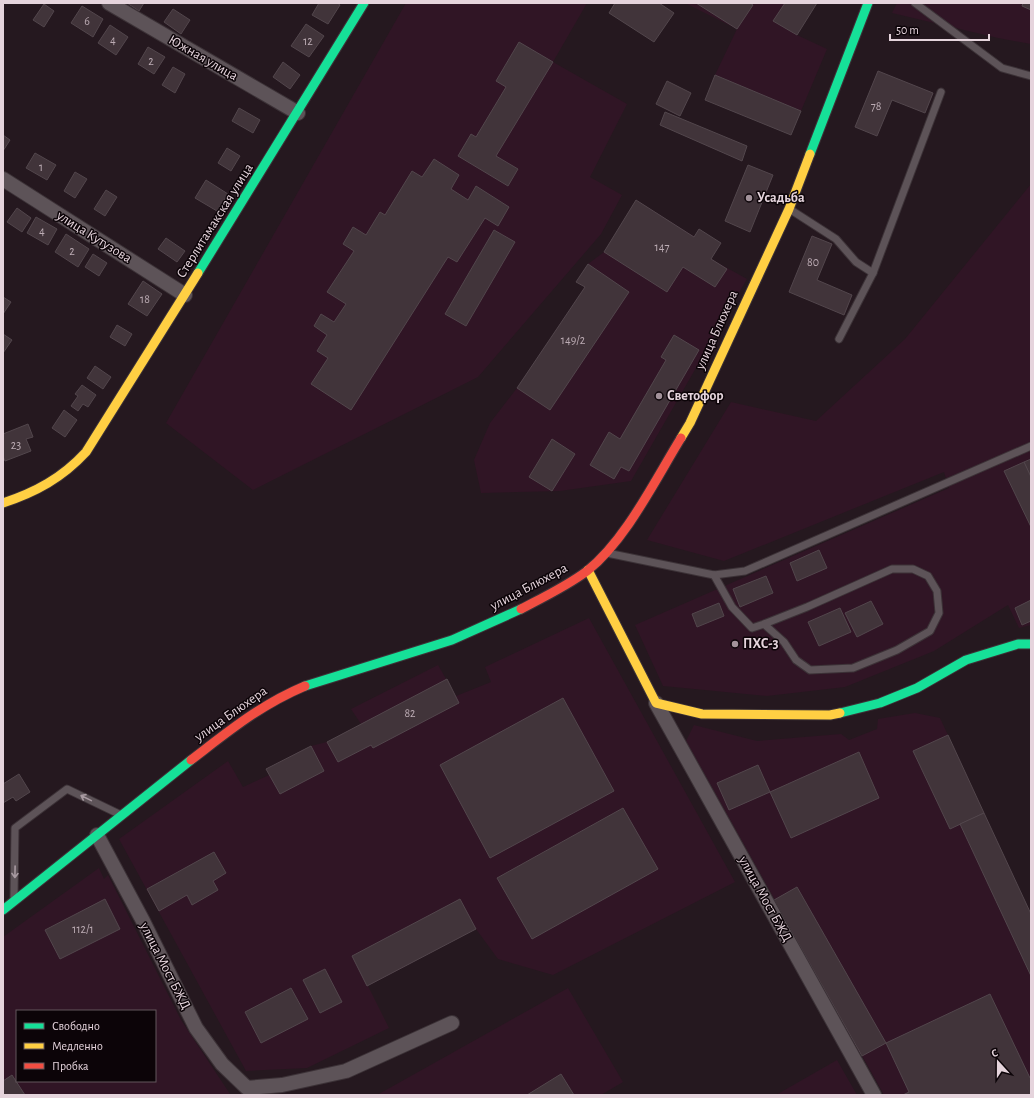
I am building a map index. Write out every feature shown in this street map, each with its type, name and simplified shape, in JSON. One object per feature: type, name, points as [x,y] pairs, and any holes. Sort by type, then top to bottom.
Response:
[{"type":"main road","name":"Стерлитамакская улица","points":[[3,503],[39,491],[72,469],[86,452],[186,295],[364,3]]},
{"type":"main road","name":"улица Блюхера","points":[[3,910],[121,815],[241,722],[279,697],[313,683],[452,640],[514,613],[565,586],[588,570],[605,553],[634,515],[690,423],[789,209],[868,3]]},
{"type":"main road","points":[[588,570],[656,703],[702,714],[830,715],[880,703],[917,688],[966,660],[1018,644],[1031,644]]},
{"type":"street","name":"Южная улица","points":[[109,3],[298,113]]},
{"type":"street","name":"улица Кутузова","points":[[3,180],[186,295]]},
{"type":"street","name":"улица Мост БЖД","points":[[656,703],[874,1095]]},
{"type":"street","name":"улица Мост БЖД","points":[[96,835],[143,921],[196,1028],[222,1064],[249,1091],[346,1070],[452,1023]]},
{"type":"lane","points":[[915,3],[1002,68],[1031,76]]},
{"type":"lane","points":[[839,340],[874,273],[941,92]]},
{"type":"lane","points":[[789,209],[836,240],[856,262],[874,273]]},
{"type":"lane","points":[[605,553],[714,575],[745,571],[1031,446]]},
{"type":"lane","points":[[714,575],[732,607],[752,628],[807,607],[892,568],[913,568],[928,576],[937,591],[939,613],[930,630],[897,650],[853,668],[810,670],[796,660],[784,642],[764,624]]},
{"type":"lane","points":[[1018,644],[1031,649]]},
{"type":"lane","points":[[14,901],[16,828],[67,789],[121,815]]},
{"type":"shaded area","points":[[406,3],[587,3],[553,62],[627,104],[590,177],[622,195],[601,234],[478,377],[253,490],[166,423]]},
{"type":"shaded area","points":[[685,3],[785,3],[774,21],[797,35],[827,49],[801,111],[715,75],[737,29]]},
{"type":"shaded area","points":[[897,3],[1031,3],[1031,44],[998,38],[892,13]]},
{"type":"shaded area","points":[[1031,184],[1031,625],[1019,628],[1008,605],[934,651],[845,687],[767,696],[663,686],[635,625],[949,488],[944,472],[724,561],[647,540],[731,402],[816,421],[905,339]]},
{"type":"shaded area","points":[[636,200],[695,237],[711,259],[747,279],[631,481],[560,491],[481,493],[474,460],[490,423],[517,388],[585,287],[576,282],[588,264],[604,252]]},
{"type":"shaded area","points":[[589,618],[735,882],[553,975],[498,959],[476,929],[368,986],[389,1028],[307,1068],[246,1071],[119,839],[228,761],[243,787],[269,775],[266,769],[311,746],[327,742],[361,724],[351,709],[438,665],[456,696],[491,682],[485,667]]},
{"type":"shaded area","points":[[915,713],[940,718],[1031,914],[1031,1095],[884,1095],[686,741],[694,725],[757,741],[841,734],[849,740],[877,729],[878,719]]},
{"type":"shaded area","points":[[99,868],[104,879],[108,875],[181,1020],[230,1094],[3,1095],[3,937]]},
{"type":"shaded area","points":[[568,988],[623,1082],[601,1095],[377,1095]]},
{"type":"shaded area","points":[[837,1060],[857,1095],[776,1095]]},
{"type":"building","points":[[127,3],[144,3],[139,11]]},
{"type":"building","points":[[319,3],[337,3],[340,5],[328,24],[312,15]]},
{"type":"building","points":[[615,3],[659,3],[674,13],[654,42],[609,13]]},
{"type":"building","points":[[696,3],[750,3],[753,5],[737,29]]},
{"type":"building","points":[[785,3],[817,3],[797,35],[773,21]]},
{"type":"building","points":[[1023,3],[1031,3],[1031,10],[1022,6]]},
{"type":"building","points":[[44,4],[54,11],[44,27],[33,20]]},
{"type":"building","points":[[82,6],[103,19],[93,37],[71,23]]},
{"type":"building","points":[[173,9],[190,20],[181,34],[164,22]]},
{"type":"building","points":[[306,24],[324,36],[309,57],[291,46]]},
{"type":"building","points":[[110,25],[128,37],[116,55],[98,43]]},
{"type":"building","points":[[519,42],[553,62],[496,156],[518,169],[508,186],[458,156],[471,134],[476,137],[506,87],[496,81]]},
{"type":"building","points":[[148,47],[165,57],[154,74],[138,64]]},
{"type":"building","points":[[283,62],[300,75],[290,89],[273,77]]},
{"type":"building","points":[[173,67],[185,74],[175,93],[162,85]]},
{"type":"building","points":[[878,71],[933,93],[925,113],[892,100],[877,136],[855,127]]},
{"type":"building","points":[[715,75],[801,111],[791,135],[705,100]]},
{"type":"building","points":[[667,81],[691,93],[680,116],[656,104]]},
{"type":"building","points":[[239,108],[260,120],[253,133],[232,121]]},
{"type":"building","name":"Усадьба","points":[[665,112],[747,146],[742,161],[660,125]]},
{"type":"building","points":[[3,135],[10,140],[3,151]]},
{"type":"building","points":[[227,148],[240,156],[231,171],[218,163]]},
{"type":"building","points":[[35,153],[56,165],[47,180],[26,168]]},
{"type":"building","points":[[434,159],[459,175],[451,189],[468,200],[476,186],[509,207],[498,226],[485,218],[457,262],[448,257],[351,410],[311,384],[328,358],[317,351],[327,335],[314,326],[321,314],[334,322],[346,304],[327,292],[354,251],[343,244],[353,227],[366,235],[380,212],[385,215],[412,171],[422,177]]},
{"type":"building","name":"Усадьба","points":[[748,165],[773,175],[750,232],[725,221]]},
{"type":"building","points":[[75,172],[87,179],[75,198],[64,191]]},
{"type":"building","points":[[206,180],[228,194],[217,211],[195,198]]},
{"type":"building","points":[[106,190],[117,197],[105,216],[94,209]]},
{"type":"building","points":[[636,200],[694,237],[699,229],[721,243],[711,259],[727,269],[715,287],[683,267],[667,292],[604,252]]},
{"type":"building","points":[[17,208],[31,218],[22,232],[7,222]]},
{"type":"building","points":[[36,217],[57,229],[48,245],[27,233]]},
{"type":"building","points":[[494,230],[515,242],[466,326],[445,314]]},
{"type":"building","points":[[66,234],[89,249],[78,267],[55,252]]},
{"type":"building","points":[[812,236],[832,244],[817,280],[852,295],[844,315],[789,292]]},
{"type":"building","points":[[166,238],[185,251],[177,262],[158,249]]},
{"type":"building","points":[[93,254],[107,263],[99,276],[85,267]]},
{"type":"building","points":[[588,264],[629,292],[550,410],[517,388],[585,287],[576,282]]},
{"type":"building","points":[[143,281],[162,294],[147,316],[128,304]]},
{"type":"building","points":[[3,297],[11,302],[3,314]]},
{"type":"building","points":[[117,325],[132,334],[125,346],[110,337]]},
{"type":"building","points":[[3,334],[12,340],[3,353]]},
{"type":"building","name":"Светофор","points":[[674,335],[699,350],[629,471],[621,467],[614,479],[590,465],[609,432],[620,439],[666,360],[661,357]]},
{"type":"building","points":[[95,366],[111,377],[103,389],[87,378]]},
{"type":"building","points":[[82,385],[96,395],[88,407],[83,404],[78,411],[71,406],[78,396],[75,394]]},
{"type":"building","points":[[64,410],[77,420],[65,437],[52,428]]},
{"type":"building","points":[[28,424],[33,437],[26,439],[31,451],[5,461],[3,456],[3,434]]},
{"type":"building","points":[[552,439],[575,454],[552,491],[529,477]]},
{"type":"building","points":[[1031,459],[1031,477],[1024,462]]},
{"type":"building","points":[[1024,462],[1031,477],[1031,527],[1004,471]]},
{"type":"building","points":[[819,550],[827,568],[797,581],[790,563]]},
{"type":"building","points":[[766,576],[773,593],[740,607],[733,589]]},
{"type":"building","points":[[1031,600],[1031,621],[1022,625],[1015,608]]},
{"type":"building","points":[[871,601],[883,624],[857,637],[845,613]]},
{"type":"building","points":[[719,603],[724,616],[697,627],[692,614]]},
{"type":"building","points":[[840,608],[851,632],[819,646],[808,622]]},
{"type":"building","points":[[447,679],[459,703],[373,748],[371,745],[338,762],[327,742]]},
{"type":"building","points":[[563,698],[614,791],[490,858],[440,765]]},
{"type":"building","points":[[948,735],[984,813],[950,829],[913,751]]},
{"type":"building","points":[[311,746],[324,771],[280,794],[266,769]]},
{"type":"building","points":[[859,752],[879,798],[791,838],[770,792]]},
{"type":"building","points":[[758,765],[770,792],[729,810],[717,783]]},
{"type":"building","points":[[19,774],[30,792],[16,801],[13,797],[3,803],[3,784]]},
{"type":"building","points":[[623,808],[658,869],[532,939],[497,878]]},
{"type":"building","points":[[984,813],[1031,914],[1031,976],[960,824]]},
{"type":"building","points":[[214,852],[226,873],[213,881],[218,890],[192,905],[187,895],[159,911],[147,889]]},
{"type":"building","points":[[797,887],[886,1043],[862,1056],[774,900]]},
{"type":"building","points":[[105,899],[120,929],[60,959],[45,930]]},
{"type":"building","points":[[460,899],[476,929],[367,986],[352,956]]},
{"type":"building","points":[[325,969],[342,1002],[320,1013],[303,980]]},
{"type":"building","points":[[291,988],[308,1019],[261,1043],[245,1012]]},
{"type":"building","points":[[990,994],[1031,1078],[1031,1095],[903,1095],[909,1092],[886,1043]]},
{"type":"building","points":[[561,1074],[574,1095],[527,1095]]},
{"type":"building","points":[[12,1075],[25,1095],[3,1095],[3,1081]]},
{"type":"traffic: fast","points":[[198,273],[364,3]]},
{"type":"traffic: fast","points":[[810,154],[868,3]]},
{"type":"traffic: fast","points":[[305,686],[452,640],[521,609]]},
{"type":"traffic: fast","points":[[840,713],[880,703],[917,688],[966,660],[1018,644],[1031,644]]},
{"type":"traffic: fast","points":[[3,910],[191,760]]},
{"type":"traffic: slow","points":[[681,438],[690,423],[789,209],[810,154]]},
{"type":"traffic: slow","points":[[3,503],[27,494],[58,477],[86,452],[198,273]]},
{"type":"traffic: slow","points":[[588,570],[656,703],[702,714],[830,715],[840,713]]},
{"type":"traffic: jam","points":[[521,609],[571,582],[587,571],[601,558],[639,509],[681,438]]},
{"type":"traffic: jam","points":[[191,760],[259,710],[305,686]]},
{"type":"place","name":"Усадьба","points":[[749,198]]},
{"type":"place","name":"Светофор","points":[[659,396]]},
{"type":"place","name":"ПХС-3","points":[[735,644]]}]
